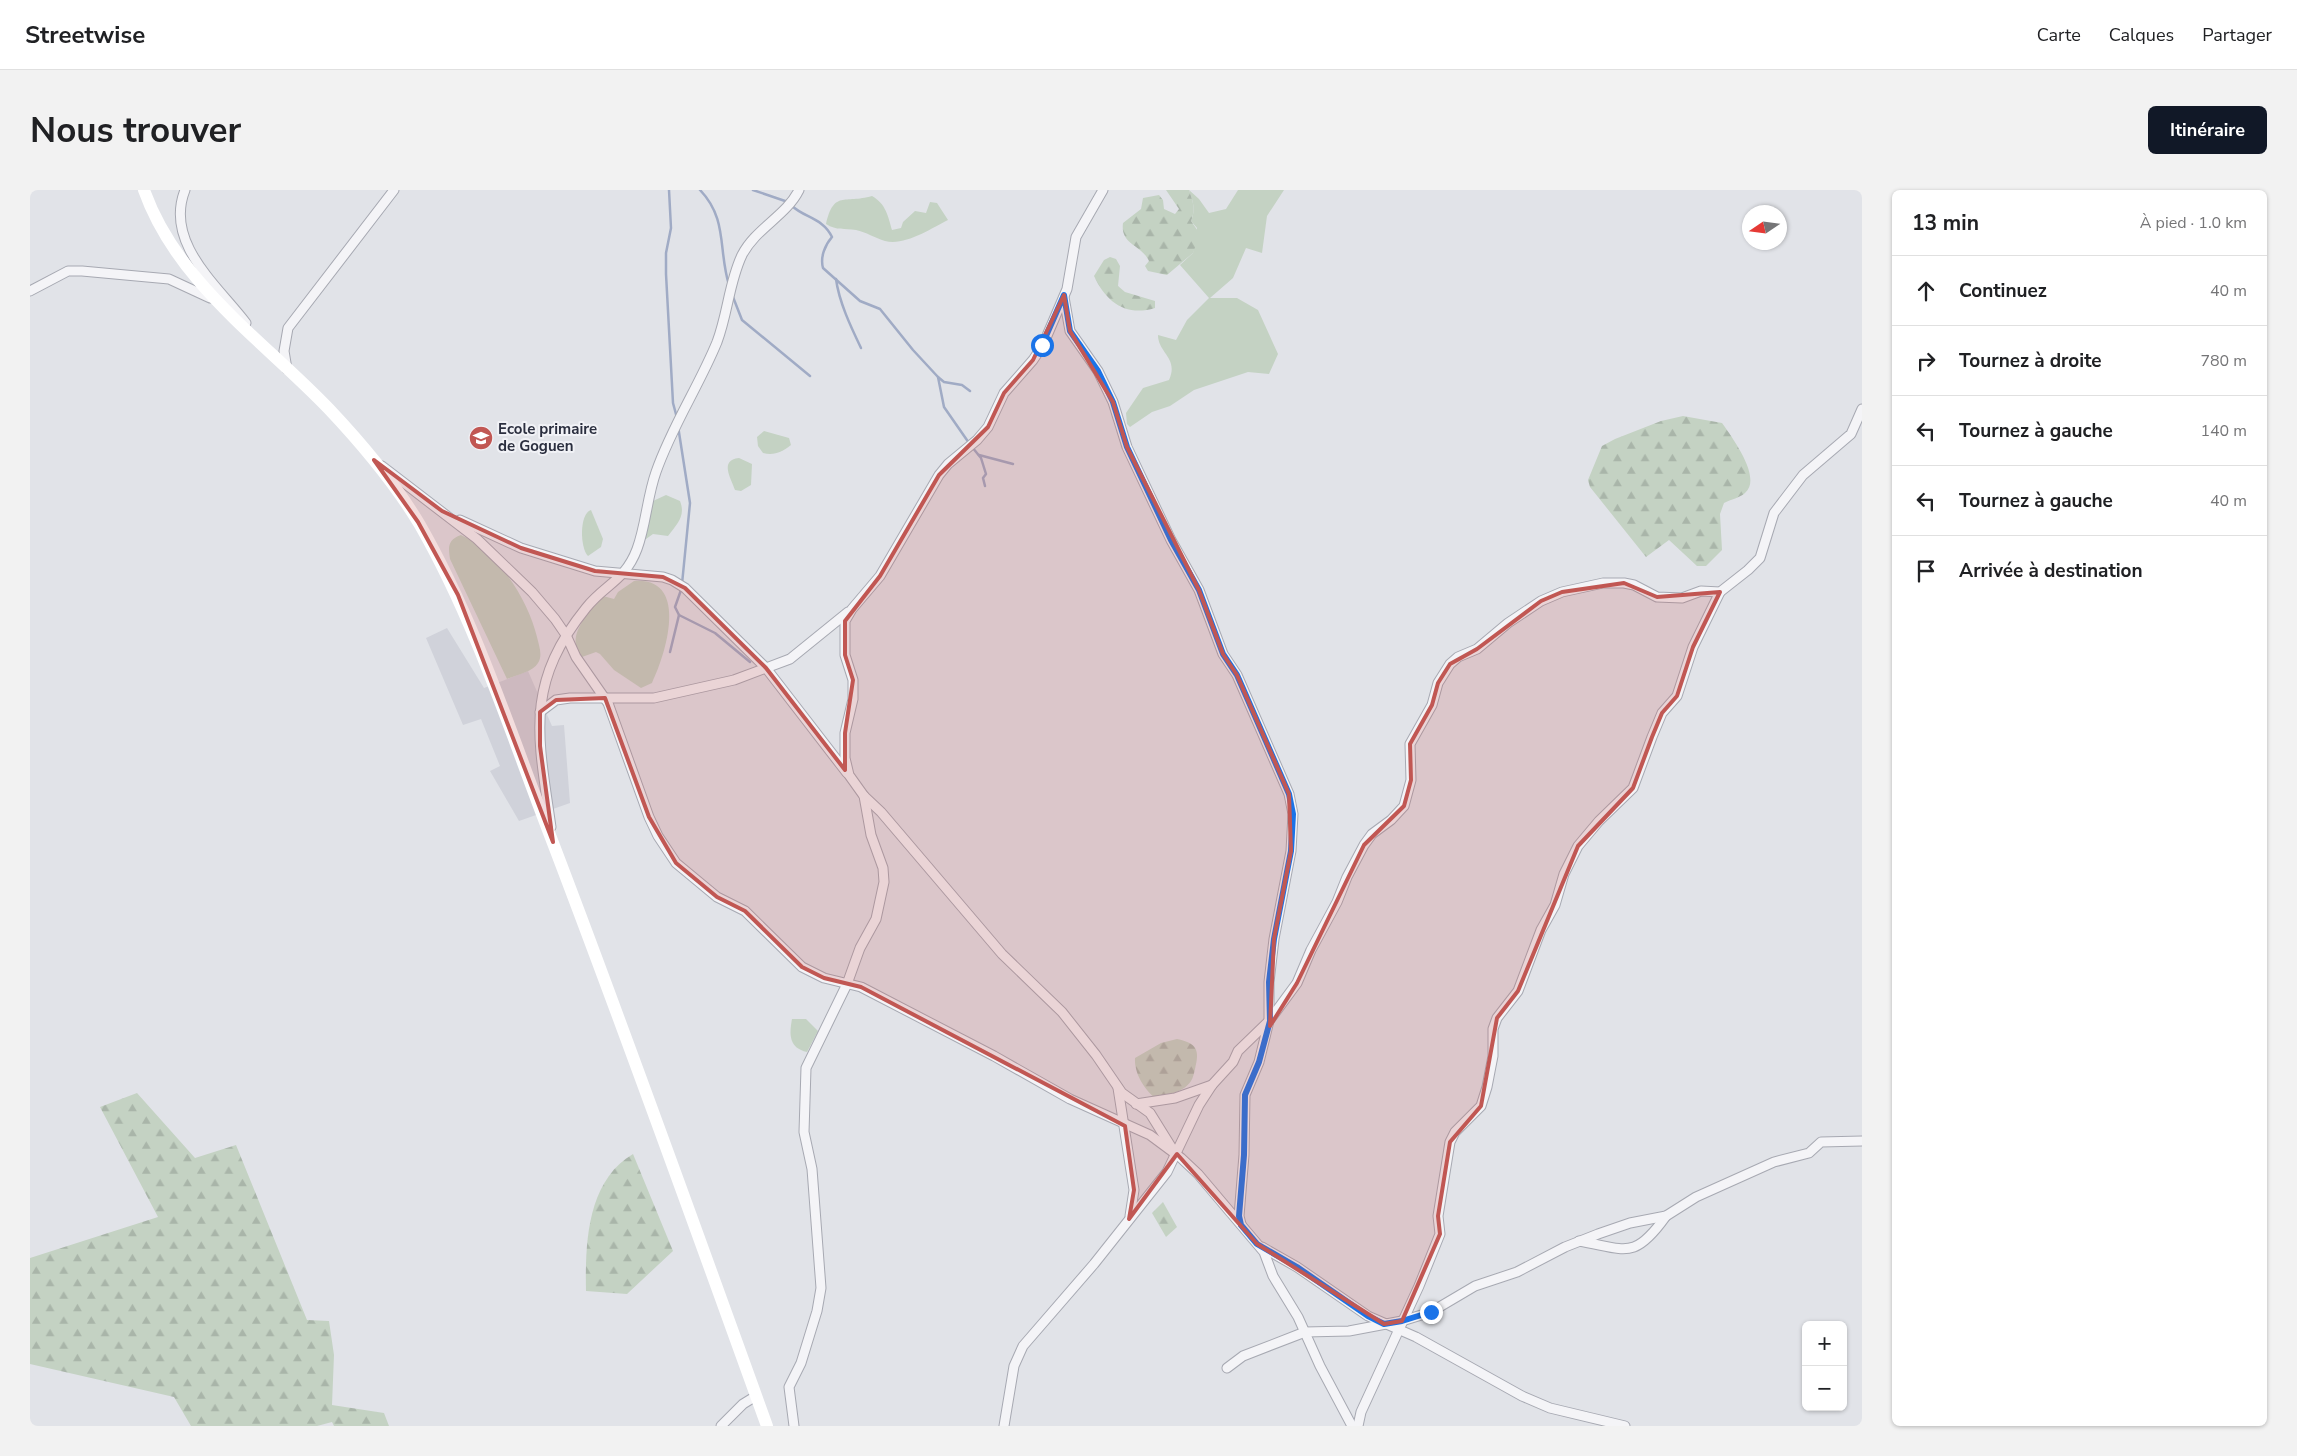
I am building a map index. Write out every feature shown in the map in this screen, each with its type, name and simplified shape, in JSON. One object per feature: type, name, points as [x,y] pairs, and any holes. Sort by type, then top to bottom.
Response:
[{"type":"street","points":[[144,190],[149,204],[172,245],[213,299],[329,409],[374,460],[418,522],[458,595],[619,1014],[767,1426]]},
{"type":"street","points":[[185,190],[181,218],[188,267]]},
{"type":"street","points":[[287,369],[284,351],[288,328],[394,190]]},
{"type":"street","points":[[553,842],[540,746],[540,712],[548,670],[566,635],[590,602],[623,574],[637,548],[656,472],[717,340],[735,270],[757,234],[790,204],[800,190]]},
{"type":"street","points":[[849,775],[845,758],[845,733],[853,699],[853,680],[845,655],[845,621],[852,609],[880,576],[939,475],[948,464],[978,440],[988,427],[1004,393],[1033,360],[1042,345],[1064,295],[1076,237],[1102,190]]},
{"type":"street","points":[[185,242],[192,256],[263,346]]},
{"type":"street","points":[[30,291],[68,271],[82,270],[169,279],[213,299]]},
{"type":"street","points":[[1064,295],[1070,331],[1098,371],[1113,402],[1127,447],[1171,540],[1199,590],[1223,654],[1237,675],[1289,794],[1293,814],[1291,851],[1274,939],[1269,982],[1270,1021],[1259,1062],[1245,1095],[1244,1155],[1239,1216],[1241,1225]]},
{"type":"street","points":[[1358,1426],[1361,1412],[1419,1286],[1431,1252],[1440,1234],[1438,1216],[1450,1142],[1455,1132],[1481,1106],[1493,1056],[1493,1029],[1497,1018],[1518,991],[1541,930],[1555,905],[1564,874],[1578,846],[1598,821],[1633,788],[1662,714],[1677,696],[1693,647],[1720,592],[1760,558],[1774,513],[1803,475],[1851,434],[1862,409]]},
{"type":"street","points":[[374,460],[476,539],[532,592],[566,635],[576,657],[604,698],[620,735],[649,817],[658,836],[676,864],[717,897],[745,911],[802,966],[824,978],[861,987],[994,1056],[1070,1099],[1150,1135],[1176,1154],[1198,1174],[1268,1259],[1279,1288],[1306,1332],[1320,1366],[1352,1426]]},
{"type":"street","points":[[442,511],[479,531],[521,548],[595,571],[663,578],[672,580],[685,588],[766,668],[864,796],[881,812],[1002,954],[1062,1012],[1096,1055],[1118,1088],[1157,1121],[1176,1154]]},
{"type":"street","points":[[1004,1426],[1008,1391],[1014,1366],[1023,1346],[1094,1264],[1167,1172],[1199,1105],[1212,1085],[1233,1062],[1238,1051],[1270,1021],[1297,983],[1311,950],[1337,902],[1347,877],[1364,845],[1372,834],[1404,806],[1411,780],[1410,744],[1432,705],[1438,682],[1450,664],[1458,657],[1478,649],[1508,623],[1541,601],[1562,592],[1603,583],[1624,583],[1634,585],[1657,597],[1682,598],[1701,591],[1720,592]]},
{"type":"street","points":[[540,712],[556,700],[654,698],[690,692],[734,680],[790,659],[852,609]]},
{"type":"street","points":[[794,1426],[789,1387],[801,1363],[817,1311],[821,1288],[812,1169],[804,1132],[806,1068],[847,984],[860,948],[876,919],[884,882],[883,868],[871,835],[864,796]]},
{"type":"street","points":[[1136,1104],[1175,1098],[1212,1085]]},
{"type":"street","points":[[1118,1088],[1134,1190],[1129,1219]]},
{"type":"street","points":[[1579,1242],[1615,1250],[1646,1242],[1666,1216],[1696,1197],[1774,1162],[1809,1153],[1821,1142],[1862,1142]]},
{"type":"street","points":[[1227,1368],[1244,1356],[1306,1332],[1349,1331],[1384,1324],[1400,1325],[1431,1312],[1475,1286],[1516,1272],[1579,1242],[1630,1223],[1666,1216]]},
{"type":"street","points":[[1257,1244],[1297,1267],[1368,1316],[1384,1324]]},
{"type":"street","points":[[1400,1325],[1522,1396],[1557,1410],[1625,1426]]},
{"type":"street","points":[[721,1426],[743,1404],[756,1396]]},
{"type":"highlighted area","points":[[1064,295],[1070,331],[1113,402],[1127,447],[1199,590],[1223,654],[1237,675],[1289,794],[1291,851],[1274,939],[1270,1026],[1297,983],[1364,845],[1404,806],[1411,780],[1410,744],[1432,705],[1438,683],[1450,664],[1477,649],[1541,601],[1562,592],[1624,583],[1657,597],[1720,592],[1693,647],[1677,696],[1662,713],[1633,788],[1578,846],[1518,991],[1497,1018],[1481,1106],[1450,1142],[1438,1216],[1440,1234],[1402,1321],[1384,1324],[1257,1244],[1177,1154],[1129,1219],[1134,1190],[1125,1126],[861,987],[824,978],[802,967],[745,911],[717,897],[676,863],[649,817],[605,698],[556,700],[540,712],[540,746],[553,842],[458,595],[418,522],[374,460],[442,511],[521,548],[595,571],[663,577],[685,588],[766,668],[845,770],[845,733],[853,680],[845,655],[845,621],[880,576],[939,475],[988,427],[1004,393],[1033,360]]},
{"type":"shaded area","points":[[447,628],[484,688],[528,671],[552,726],[564,725],[570,803],[519,821],[490,771],[500,766],[481,719],[463,725],[426,638]]},
{"type":"green space","points":[[1166,190],[1189,190],[1194,209],[1191,221],[1200,234],[1193,253],[1167,275],[1148,271],[1145,266],[1149,261],[1128,240],[1123,230],[1123,223],[1141,209],[1143,198],[1159,195],[1163,200],[1164,209],[1175,214],[1179,209]]},
{"type":"green space","points":[[1189,190],[1199,199],[1209,213],[1226,209],[1238,190],[1284,190],[1267,216],[1262,253],[1246,248],[1233,278],[1210,298],[1237,298],[1258,310],[1278,354],[1269,374],[1248,372],[1194,390],[1170,406],[1152,412],[1130,427],[1127,424],[1126,413],[1143,388],[1169,380],[1172,366],[1161,347],[1158,335],[1176,340],[1187,320],[1209,298],[1180,265],[1193,253],[1197,228],[1191,221],[1194,209]]},
{"type":"green space","points":[[872,196],[877,199],[888,215],[892,230],[901,228],[903,222],[915,211],[926,213],[930,202],[937,203],[948,220],[917,236],[893,242],[885,241],[860,231],[837,228],[826,224],[829,213],[837,202]]},
{"type":"green space","points":[[1110,257],[1116,259],[1120,266],[1118,286],[1125,292],[1155,301],[1155,308],[1145,310],[1126,309],[1111,300],[1094,276],[1104,260]]},
{"type":"green space","points":[[1683,416],[1722,423],[1744,457],[1750,478],[1750,486],[1745,493],[1724,503],[1720,514],[1722,550],[1706,566],[1697,566],[1669,540],[1646,557],[1590,487],[1588,480],[1602,446],[1661,421]]},
{"type":"green space","points":[[764,431],[789,438],[791,445],[778,453],[763,453],[758,446],[757,437]]},
{"type":"green space","points":[[739,458],[752,464],[751,485],[741,491],[735,490],[728,470],[729,462]]},
{"type":"green space","points":[[666,495],[680,501],[682,511],[680,520],[668,536],[653,534],[646,539],[643,537],[653,501]]},
{"type":"green space","points":[[591,510],[603,539],[601,547],[588,556],[583,546],[582,532],[584,518]]},
{"type":"green space","points":[[461,535],[487,552],[498,564],[509,578],[526,607],[533,622],[540,654],[536,666],[528,671],[507,679],[450,559],[451,541]]},
{"type":"green space","points":[[634,581],[651,583],[662,591],[668,604],[667,637],[658,670],[652,683],[641,688],[614,670],[600,654],[596,652],[582,657],[577,650],[576,642],[579,627],[598,600],[603,596],[614,599],[618,592]]},
{"type":"green space","points":[[792,1019],[806,1019],[818,1031],[807,1052],[797,1047],[792,1040]]},
{"type":"green space","points":[[1177,1039],[1193,1045],[1197,1052],[1191,1081],[1180,1090],[1155,1098],[1140,1080],[1135,1058],[1161,1043]]},
{"type":"green space","points":[[137,1093],[195,1158],[236,1145],[307,1320],[329,1321],[334,1355],[332,1405],[384,1413],[389,1426],[334,1426],[332,1422],[317,1426],[191,1426],[174,1397],[30,1364],[30,1258],[158,1217],[100,1107]]},
{"type":"green space","points":[[633,1154],[673,1251],[627,1294],[586,1291],[588,1234],[598,1197],[606,1180],[618,1166]]},
{"type":"green space","points":[[1163,1202],[1177,1227],[1166,1237],[1152,1213]]},
{"type":"waterway","points":[[669,190],[671,228],[666,253],[666,274],[673,403],[677,418]]},
{"type":"waterway","points":[[700,190],[709,201],[719,224],[729,285]]},
{"type":"waterway","points":[[753,190],[788,202]]},
{"type":"waterway","points":[[792,206],[819,222],[832,237],[824,251],[823,268],[860,301],[880,309],[938,377],[944,382],[962,385],[970,391]]},
{"type":"waterway","points":[[836,279],[849,323],[861,348]]},
{"type":"waterway","points":[[733,297],[742,320],[810,376]]},
{"type":"waterway","points":[[938,377],[944,407],[969,443]]},
{"type":"waterway","points":[[678,426],[690,503],[682,584]]},
{"type":"waterway","points":[[972,447],[981,458],[986,474],[983,478],[985,486]]},
{"type":"waterway","points":[[979,455],[1013,464]]},
{"type":"waterway","points":[[681,590],[675,607],[679,615],[715,633],[750,662]]},
{"type":"waterway","points":[[670,652],[679,615]]},
{"type":"place","name":"Ecole primaire de Goguen","points":[[481,438]]},
{"type":"route","points":[[1042,345],[1064,295],[1066,321],[1070,331],[1098,371],[1113,402],[1127,447],[1171,540],[1199,590],[1223,654],[1237,675],[1289,794],[1293,814],[1291,851],[1274,939],[1269,982],[1270,1021],[1259,1062],[1245,1095],[1244,1155],[1239,1216],[1241,1225],[1257,1244],[1297,1267],[1336,1292],[1368,1316],[1384,1324],[1402,1321],[1431,1312]]}]
